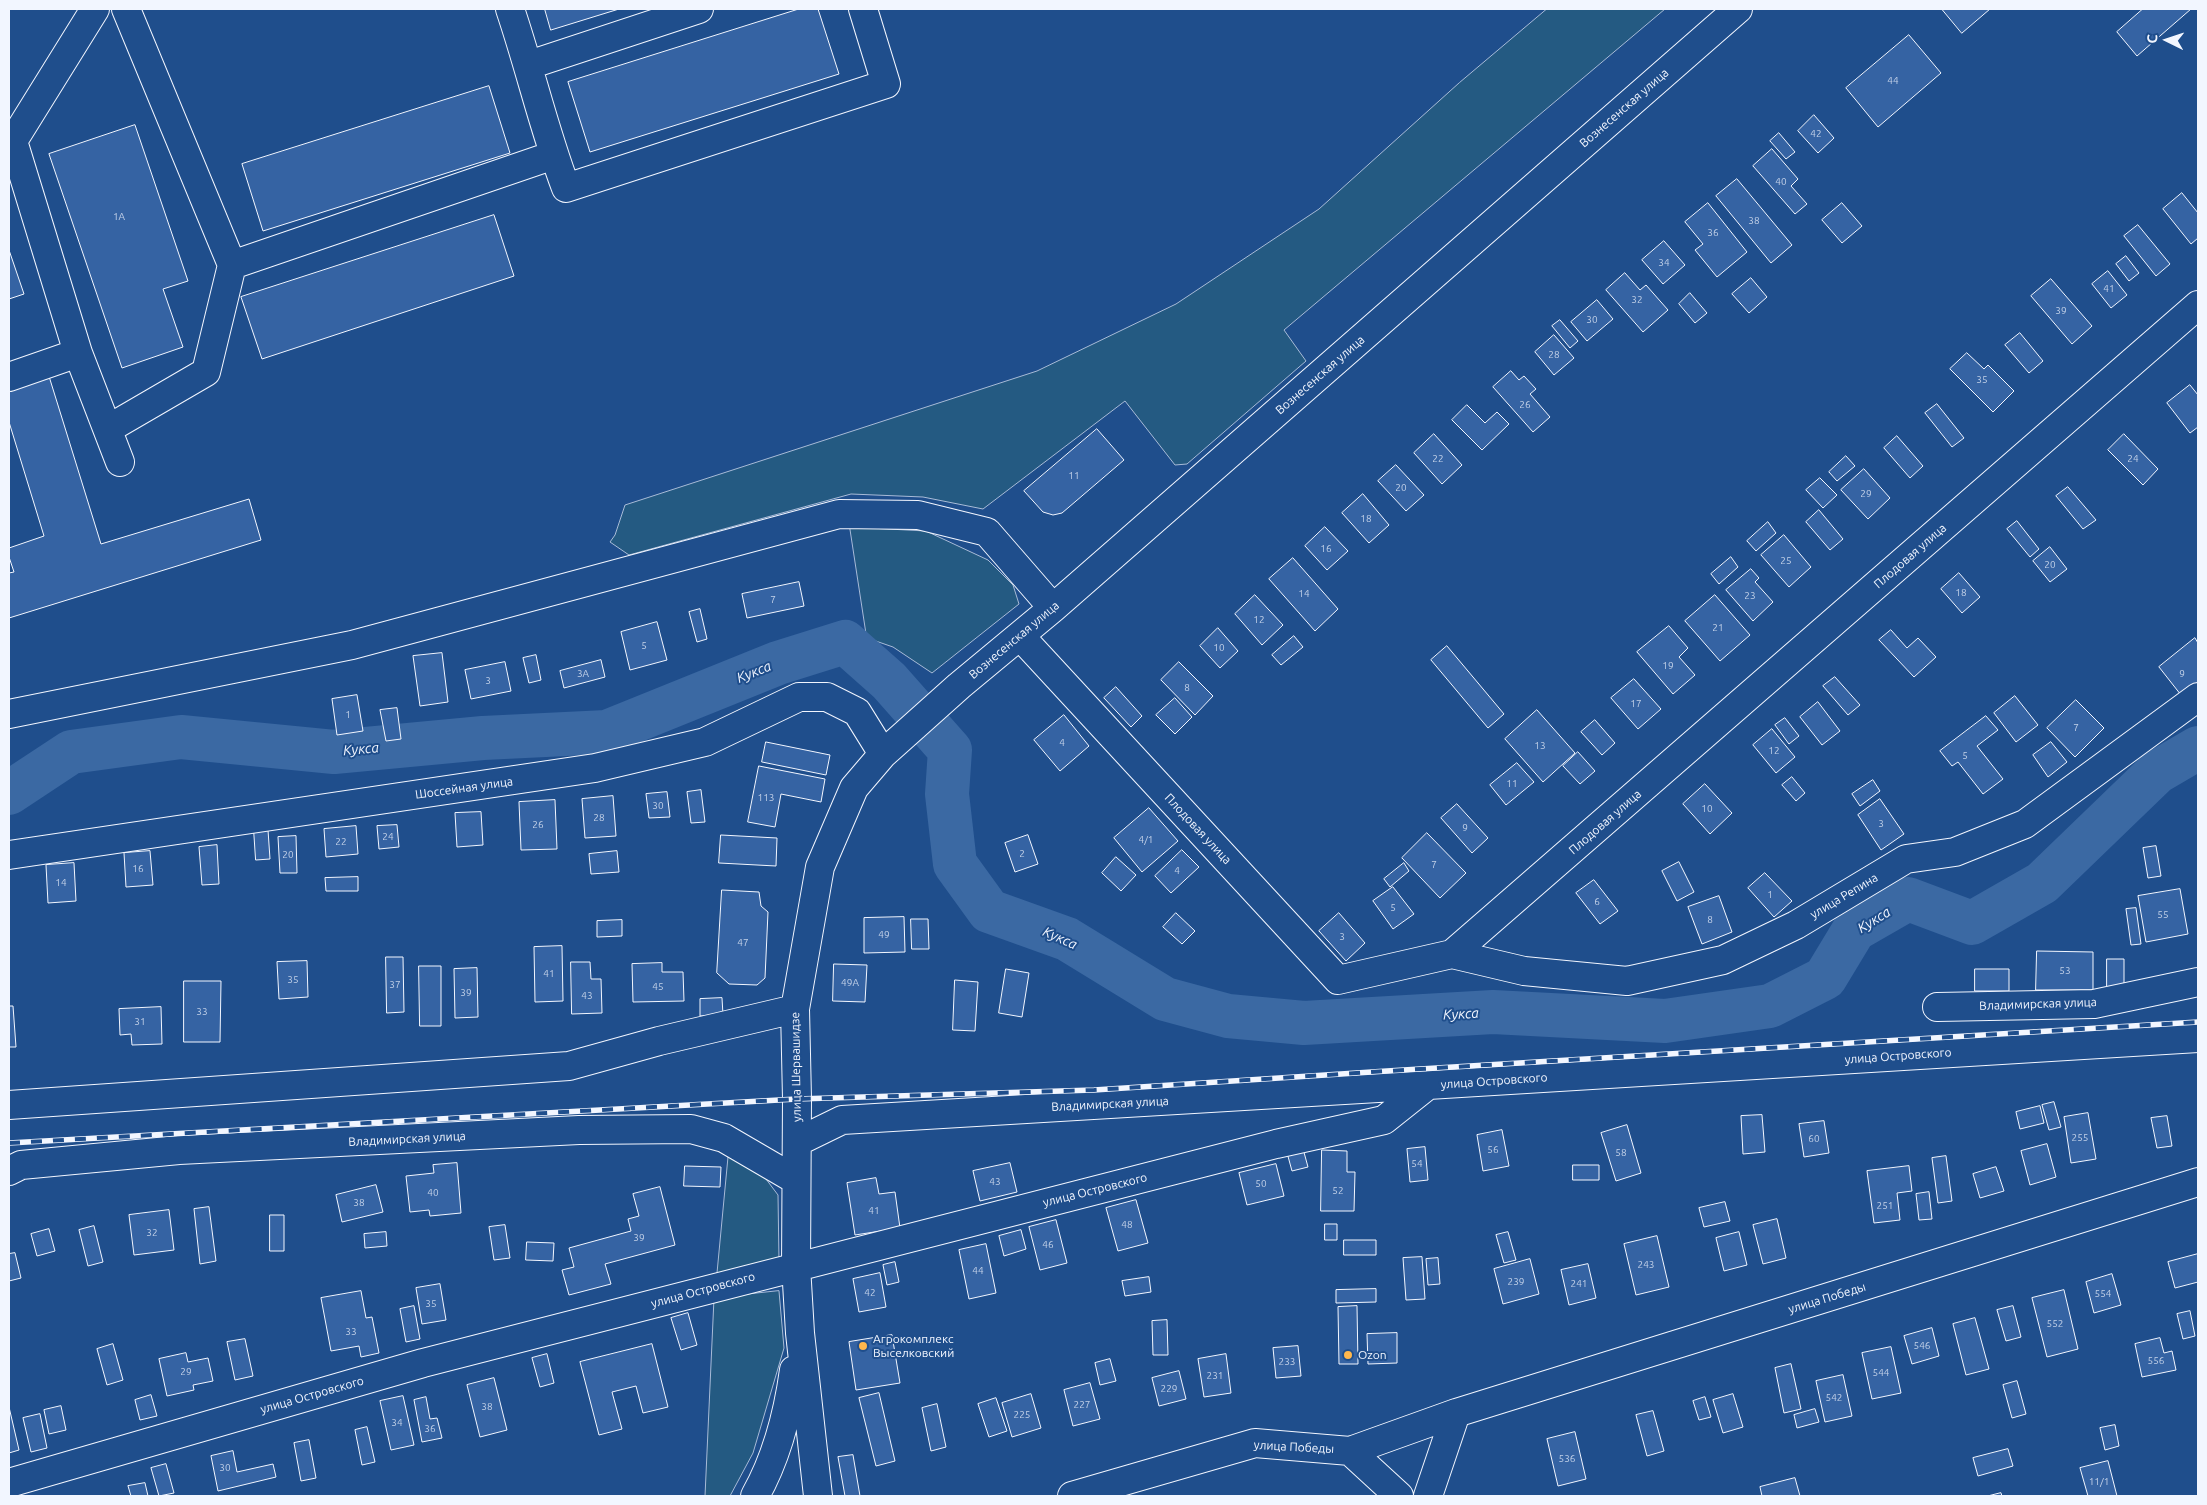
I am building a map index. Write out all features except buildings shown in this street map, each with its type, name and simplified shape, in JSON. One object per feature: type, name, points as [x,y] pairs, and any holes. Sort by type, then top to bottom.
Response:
[{"type":"street","points":[[94,9],[13,141],[78,353],[120,462]]},
{"type":"street","points":[[108,429],[206,372],[232,265],[126,9]]},
{"type":"street","points":[[510,9],[529,65],[554,156],[566,188],[886,84],[863,9]]},
{"type":"street","points":[[529,65],[699,9]]},
{"type":"street","name":"Вознесенская улица","points":[[891,746],[959,686],[1053,608],[1738,9]]},
{"type":"street","points":[[232,265],[554,156]]},
{"type":"street","name":"Плодовая улица","points":[[1020,636],[1338,980],[1452,954],[2198,305]]},
{"type":"street","points":[[9,377],[78,353]]},
{"type":"street","points":[[9,714],[352,645],[839,514],[918,515],[987,532],[1053,608]]},
{"type":"street","name":"Шоссейная улица","points":[[9,855],[595,768],[705,742],[799,697],[827,697],[857,712],[891,746]]},
{"type":"street","name":"улица Репина","points":[[1452,954],[1524,971],[1627,982],[1723,960],[1796,925],[1906,858],[1955,852],[2025,824],[2198,698]]},
{"type":"street","name":"улица Шервашидзе","points":[[818,1496],[800,1334],[796,1266],[795,1009],[820,867],[854,788],[891,746]]},
{"type":"street","name":"Владимирская улица","points":[[1936,1007],[2094,1004],[2198,982]]},
{"type":"street","points":[[9,1105],[569,1066],[659,1041],[795,1009]]},
{"type":"street","name":"улица Островского","points":[[9,1483],[423,1363],[1276,1144],[1384,1120],[1428,1085],[2198,1038]]},
{"type":"street","name":"Владимирская улица","points":[[797,1142],[842,1120],[1428,1085]]},
{"type":"street","name":"Владимирская улица","points":[[9,1172],[21,1165],[178,1150],[579,1130],[691,1130],[724,1138],[796,1180]]},
{"type":"street","name":"улица Победы","points":[[1072,1496],[1255,1443],[1350,1451],[1456,1413],[2198,1182]]},
{"type":"street","name":"улица Шервашидзе","points":[[755,1496],[766,1476],[788,1413],[800,1334]]},
{"type":"street","points":[[1428,1496],[1456,1413]]},
{"type":"street","points":[[1350,1451],[1399,1496]]},
{"type":"shaded area","points":[[1547,9],[1665,9],[1284,330],[1306,361],[1187,464],[1175,465],[1125,401],[983,509],[923,497],[851,494],[629,555],[610,542],[615,535],[625,505],[1037,371],[1176,304],[1319,209],[1459,83]]},
{"type":"shaded area","points":[[850,527],[926,531],[988,560],[1013,585],[1019,604],[932,673],[893,647],[867,638]]},
{"type":"shaded area","points":[[729,1150],[763,1175],[778,1195],[779,1262],[717,1277]]},
{"type":"shaded area","points":[[779,1291],[784,1348],[753,1453],[730,1496],[705,1496],[714,1298]]},
{"type":"waterway","name":"Кукса","points":[[9,793],[71,752],[181,737],[334,752],[483,738],[607,732],[778,663],[845,642],[889,681],[950,750],[947,794],[955,864],[989,911],[1067,939],[1165,999],[1228,1016],[1304,1023],[1493,1012],[1665,1021],[1770,1006],[1825,978],[1854,930],[1908,899],[1972,923],[2042,883],[2157,772],[2198,748]]},
{"type":"railway","points":[[9,1143],[797,1099],[1094,1090],[2198,1022]]},
{"type":"place","name":"Агрокомплекс Выселковский","points":[[863,1346]]},
{"type":"place","name":"Ozon","points":[[1348,1355]]}]
